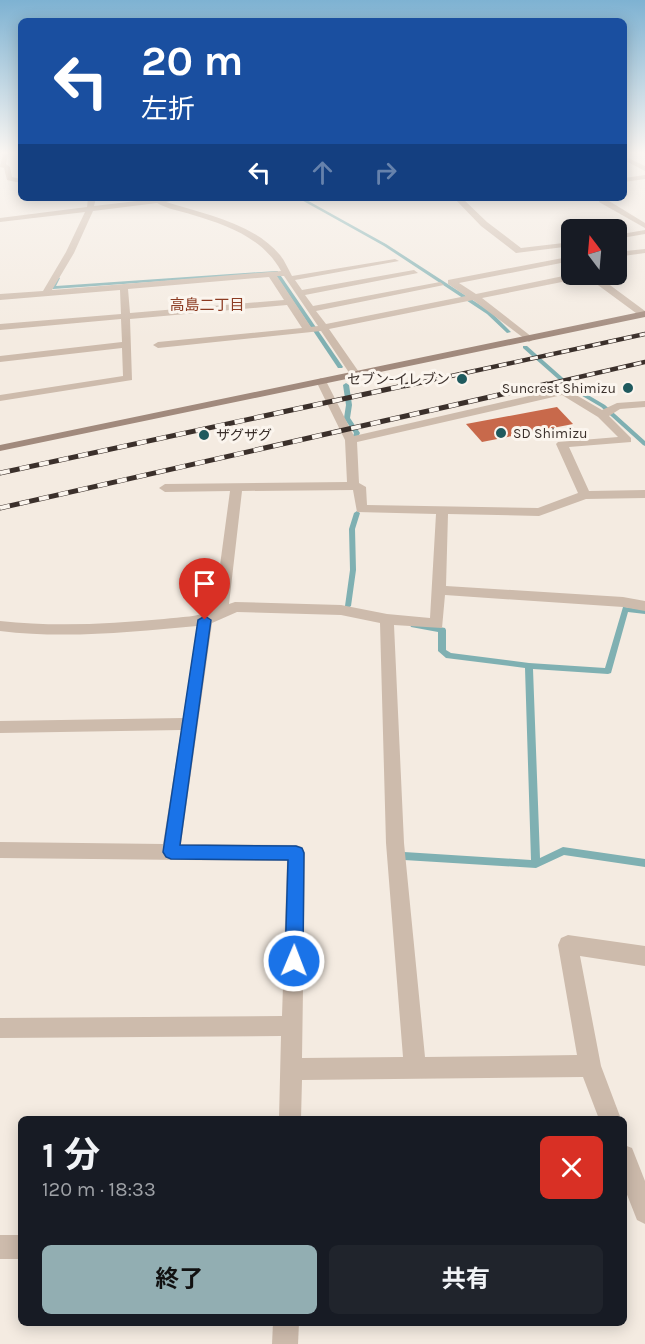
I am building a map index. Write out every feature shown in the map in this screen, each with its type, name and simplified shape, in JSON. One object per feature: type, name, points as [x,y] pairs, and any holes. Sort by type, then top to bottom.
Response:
[{"type":"street","points":[[0,220],[57,214]]},
{"type":"street","points":[[46,293],[88,214]]},
{"type":"street","points":[[193,214],[240,229],[278,257],[287,276],[356,375]]},
{"type":"street","points":[[474,214],[519,251],[561,246]]},
{"type":"street","points":[[625,214],[645,226]]},
{"type":"street","points":[[627,235],[645,232]]},
{"type":"street","points":[[551,247],[561,254]]},
{"type":"street","points":[[627,253],[645,251]]},
{"type":"street","points":[[0,307],[271,274],[287,276],[395,261]]},
{"type":"street","points":[[529,339],[496,312],[451,282],[561,263]]},
{"type":"street","points":[[299,293],[414,273]]},
{"type":"street","points":[[271,274],[308,329]]},
{"type":"street","points":[[158,345],[322,327],[561,280]]},
{"type":"street","points":[[0,297],[46,293],[277,284]]},
{"type":"street","points":[[310,309],[440,285]]},
{"type":"street","points":[[604,285],[644,314]]},
{"type":"street","points":[[0,398],[128,378],[125,291]]},
{"type":"street","points":[[0,327],[290,302]]},
{"type":"street","points":[[0,448],[644,314]]},
{"type":"street","points":[[0,359],[127,344]]},
{"type":"street","points":[[321,381],[351,440],[353,486]]},
{"type":"street","points":[[351,440],[564,391],[607,412],[627,440],[562,444],[585,495]]},
{"type":"street","points":[[607,412],[617,406],[645,404]]},
{"type":"street","points":[[165,488],[353,486],[360,487],[361,509],[442,512],[539,512],[585,495],[645,494]]},
{"type":"street","points":[[221,613],[236,487]]},
{"type":"street","points":[[0,626],[26,629],[132,627],[205,620],[235,607],[329,609],[387,619],[437,624],[442,512]]},
{"type":"street","points":[[439,590],[623,602],[645,606]]},
{"type":"street","points":[[387,619],[395,843],[415,1068]]},
{"type":"street","points":[[171,852],[205,620]]},
{"type":"street","points":[[0,727],[190,724]]},
{"type":"street","points":[[0,850],[296,853],[290,1116]]},
{"type":"street","points":[[609,1116],[590,1066],[568,945],[645,957]]},
{"type":"street","points":[[0,1028],[292,1026]]},
{"type":"street","points":[[291,1069],[590,1066]]},
{"type":"street","points":[[627,1164],[645,1212]]},
{"type":"street","points":[[0,1247],[18,1247]]},
{"type":"street","points":[[285,1344],[286,1326]]},
{"type":"building","name":"SD Shimizu","points":[[557,407],[573,424],[482,442],[466,424]]},
{"type":"waterway","points":[[328,214],[385,245],[489,313],[509,332]]},
{"type":"waterway","points":[[58,278],[53,288],[276,272]]},
{"type":"waterway","points":[[279,277],[340,367]]},
{"type":"waterway","points":[[525,347],[569,386],[603,406],[645,444]]},
{"type":"waterway","points":[[346,385],[349,405],[347,418],[357,433],[356,436]]},
{"type":"waterway","points":[[348,606],[353,570],[352,529],[357,513]]},
{"type":"waterway","points":[[529,666],[608,671],[625,609],[645,612]]},
{"type":"waterway","points":[[414,625],[442,630],[442,651],[449,656],[529,666]]},
{"type":"waterway","points":[[529,666],[536,864]]},
{"type":"waterway","points":[[536,864],[563,851],[645,863]]},
{"type":"waterway","points":[[404,856],[536,864]]},
{"type":"railway","points":[[405,386],[645,334]]},
{"type":"railway","points":[[540,386],[645,362]]},
{"type":"railway","points":[[0,473],[412,384]]},
{"type":"railway","points":[[0,508],[547,384]]},
{"type":"place","name":"セブン-イレブン","points":[[462,379]]},
{"type":"place","name":"Suncrest Shimizu","points":[[628,388]]},
{"type":"place","name":"SD Shimizu","points":[[501,433]]},
{"type":"place","name":"ザグザグ","points":[[204,435]]},
{"type":"district","name":"高島二丁目","points":[[207,305]]},
{"type":"route","points":[[205,620],[171,852],[296,853],[294,961]]}]
